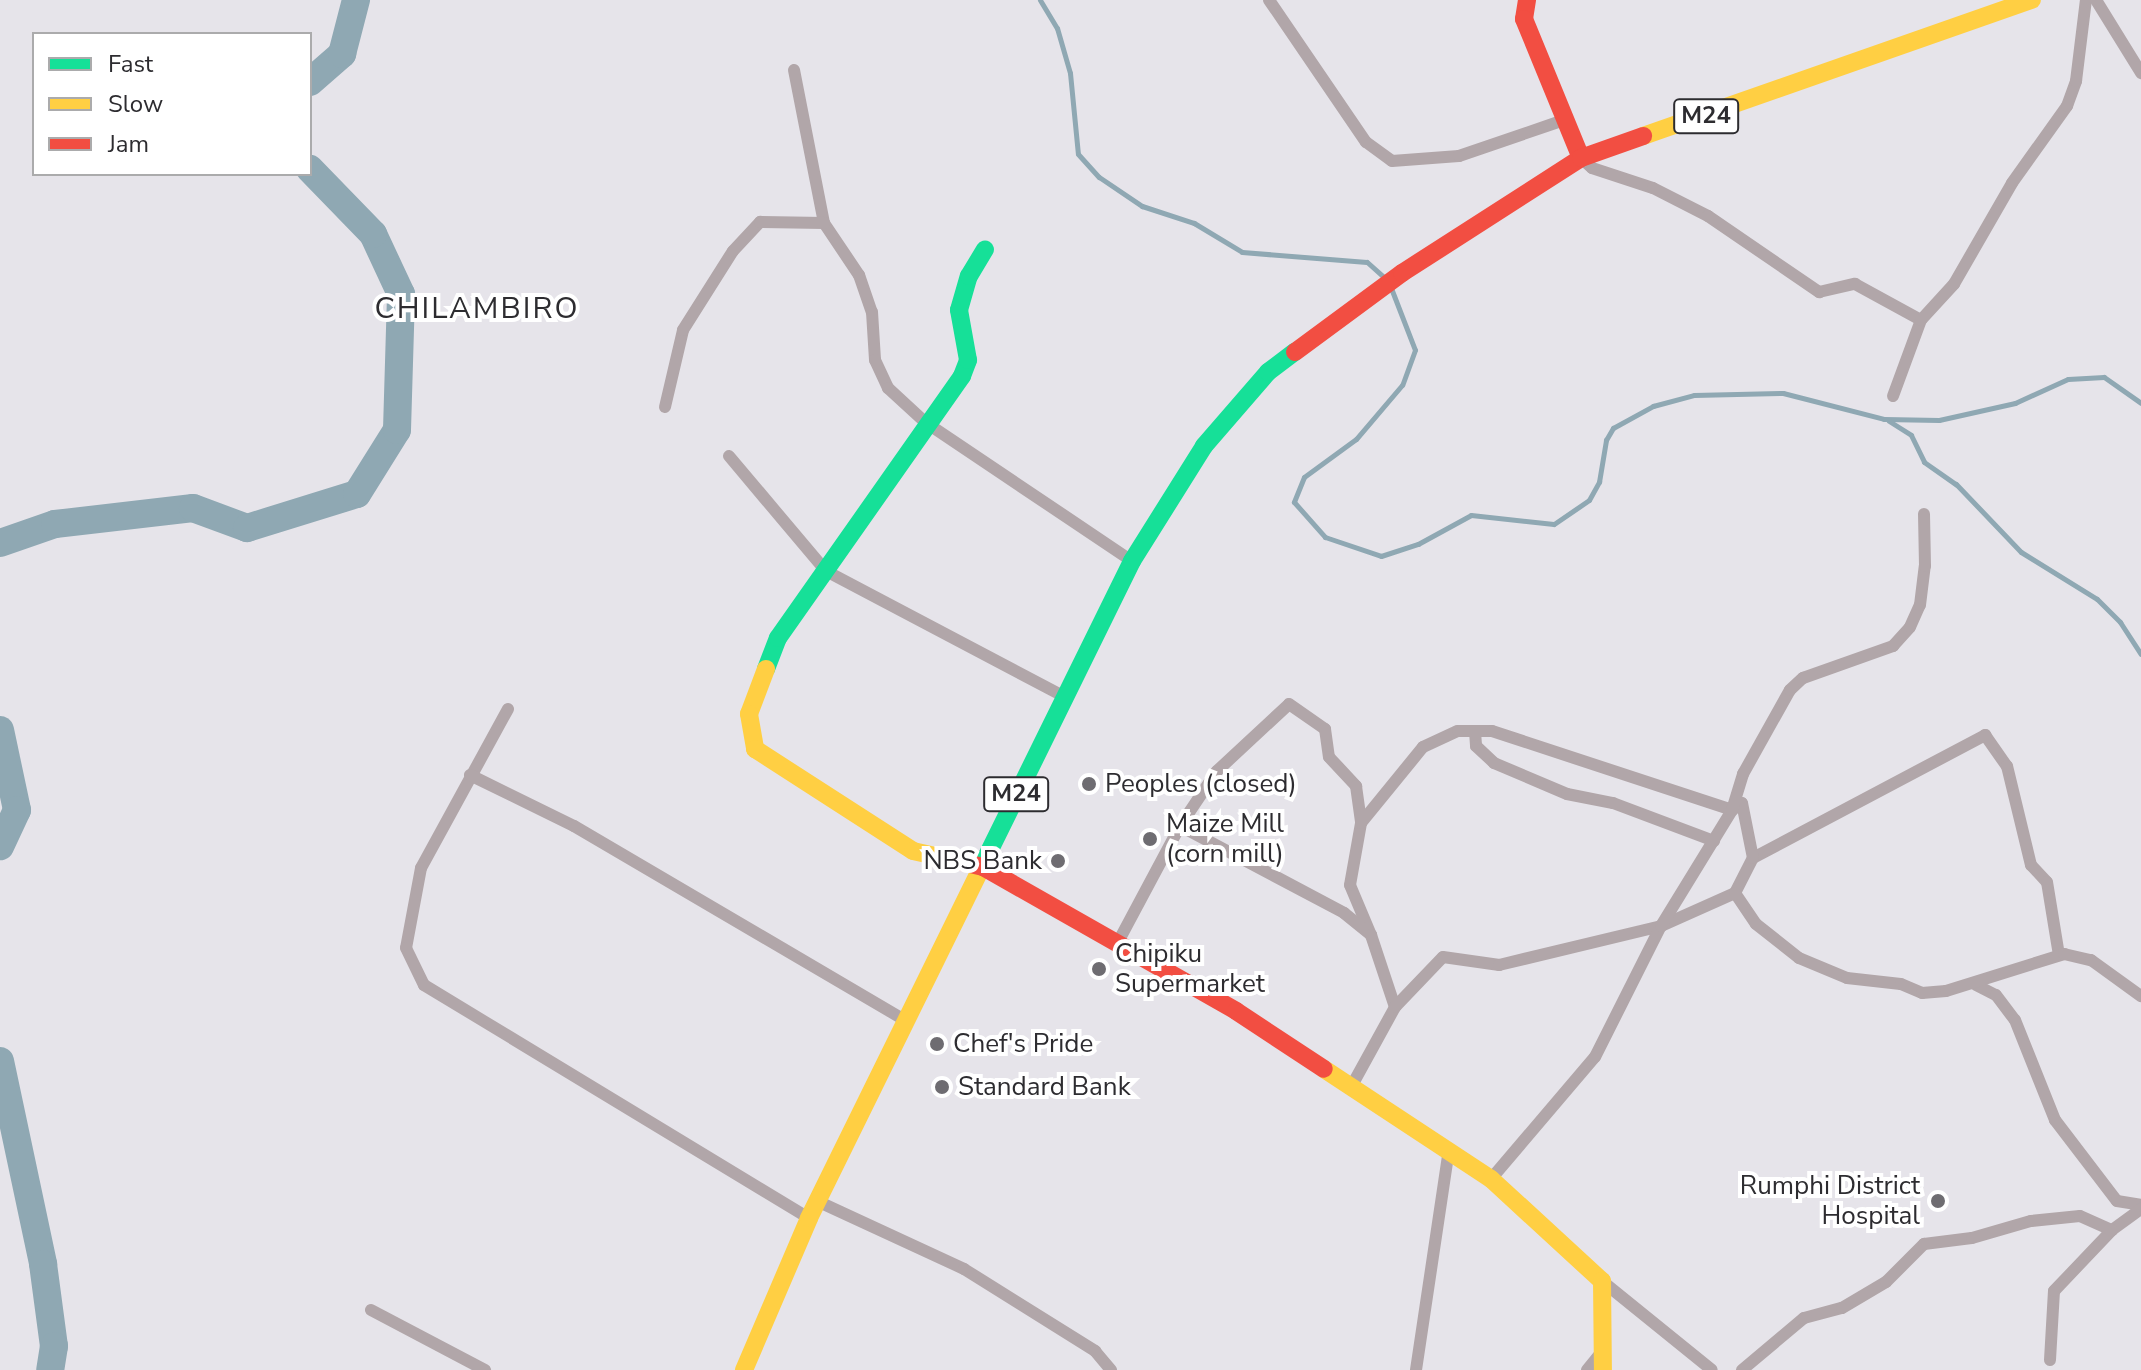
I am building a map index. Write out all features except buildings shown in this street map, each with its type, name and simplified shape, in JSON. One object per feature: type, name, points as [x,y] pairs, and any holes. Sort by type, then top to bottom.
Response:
[{"type":"main road","name":"M24","points":[[744,1370],[813,1209],[1132,561],[1204,446],[1268,372],[1402,273],[1581,158],[2032,0]]},
{"type":"main road","points":[[1525,9],[1564,120],[1581,158]]},
{"type":"main road","points":[[985,249],[969,276],[959,310],[968,360],[826,571],[820,572],[778,638],[749,714],[755,749],[913,851],[983,867],[1236,1011],[1350,1089],[1449,1149],[1491,1179],[1602,1281],[1602,1361]]},
{"type":"street","points":[[1269,0],[1366,142],[1392,161],[1459,156],[1564,120]]},
{"type":"street","points":[[1518,0],[1525,9]]},
{"type":"street","points":[[1893,396],[1921,320],[1954,284],[2012,183],[2067,106],[2076,81],[2086,0]]},
{"type":"street","points":[[2096,0],[2141,73]]},
{"type":"street","points":[[794,70],[824,223],[859,275],[872,312],[875,360],[888,388],[925,422],[1132,561]]},
{"type":"street","points":[[1581,158],[1592,168],[1653,188],[1708,216],[1819,292],[1855,284],[1921,320]]},
{"type":"street","points":[[665,407],[683,330],[733,251],[760,222],[824,223]]},
{"type":"street","points":[[729,456],[826,571],[1063,696]]},
{"type":"street","points":[[1491,1179],[1595,1057],[1661,926],[1732,810],[1743,774],[1790,690],[1803,678],[1893,646],[1910,627],[1920,605],[1925,566],[1924,514]]},
{"type":"street","points":[[1117,944],[1180,826],[1217,771],[1289,704],[1325,729],[1329,757],[1356,786],[1361,823],[1350,885],[1395,1007]]},
{"type":"street","points":[[508,709],[421,868],[409,913],[406,948],[424,985],[813,1209],[964,1269],[1095,1351],[1111,1370]]},
{"type":"street","points":[[1361,823],[1423,747],[1458,731],[1492,731],[1641,777],[1732,810]]},
{"type":"street","points":[[1475,731],[1476,746],[1494,763],[1567,794],[1613,803],[1714,841]]},
{"type":"street","points":[[1350,1089],[1395,1007],[1443,957],[1499,965],[1661,926],[1735,893],[1753,858],[1985,735],[2007,766],[2031,865],[2047,882],[2059,955]]},
{"type":"street","points":[[470,775],[574,826],[905,1020]]},
{"type":"street","points":[[1732,810],[1742,803],[1753,858]]},
{"type":"street","points":[[1180,826],[1344,913],[1371,935]]},
{"type":"street","points":[[1735,893],[1756,924],[1799,958],[1847,978],[1901,984],[1922,993],[1976,985],[2059,955],[2091,960],[2139,998]]},
{"type":"street","points":[[1976,985],[1996,995],[2015,1020],[2055,1120],[2117,1201],[2141,1207]]},
{"type":"street","points":[[1416,1370],[1449,1149]]},
{"type":"street","points":[[2050,1360],[2054,1291],[2112,1230],[2141,1207]]},
{"type":"street","points":[[1742,1370],[1804,1318],[1842,1308],[1886,1282],[1924,1244],[1972,1238],[2031,1221],[2080,1216],[2112,1230]]},
{"type":"street","points":[[1602,1281],[1712,1370]]},
{"type":"street","points":[[371,1310],[485,1370]]},
{"type":"street","points":[[1587,1370],[1602,1361]]},
{"type":"waterway","points":[[312,80],[342,54],[356,0]]},
{"type":"waterway","points":[[1040,0],[1057,28],[1070,73],[1078,154],[1099,177],[1142,206],[1194,223],[1242,252],[1367,262],[1386,279]]},
{"type":"waterway","points":[[0,543],[55,524],[193,508],[247,528],[357,494],[397,430],[401,294],[373,234],[312,171]]},
{"type":"waterway","points":[[1391,288],[1415,350],[1402,385],[1356,439],[1304,477],[1294,502],[1325,537],[1381,556],[1418,544],[1471,515],[1554,524],[1589,500],[1599,482],[1606,440],[1613,428],[1653,406],[1694,395],[1783,393],[1884,419],[1939,420],[2015,403],[2068,379],[2104,377],[2141,403]]},
{"type":"waterway","points":[[1889,421],[1911,435],[1924,462],[1956,484],[2021,552],[2097,599],[2120,622],[2141,654]]},
{"type":"waterway","points":[[0,730],[17,810],[0,846]]},
{"type":"waterway","points":[[0,1061],[43,1264],[54,1346],[50,1370]]},
{"type":"traffic: fast","points":[[766,669],[778,638],[962,376],[968,360],[959,310],[969,276],[985,249]]},
{"type":"traffic: fast","points":[[981,868],[1132,561],[1204,446],[1268,372],[1295,352]]},
{"type":"traffic: slow","points":[[1643,136],[2032,0]]},
{"type":"traffic: slow","points":[[766,669],[749,714],[755,749],[913,851],[953,860]]},
{"type":"traffic: slow","points":[[744,1370],[809,1218],[981,868]]},
{"type":"traffic: slow","points":[[1324,1069],[1491,1179],[1602,1281],[1603,1370]]},
{"type":"traffic: jam","points":[[1527,0],[1524,19],[1581,158]]},
{"type":"traffic: jam","points":[[1295,352],[1402,273],[1581,158],[1643,136]]},
{"type":"traffic: jam","points":[[953,860],[983,867],[1236,1011],[1324,1069]]},
{"type":"place","name":"Peoples (closed)","points":[[1089,784]]},
{"type":"place","name":"Maize Mill (corn mill)","points":[[1150,839]]},
{"type":"place","name":"NBS Bank","points":[[1058,861]]},
{"type":"place","name":"Chipiku Supermarket","points":[[1099,969]]},
{"type":"place","name":"Chef's Pride","points":[[937,1044]]},
{"type":"place","name":"Standard Bank","points":[[942,1087]]},
{"type":"place","name":"Rumphi District Hospital","points":[[1938,1201]]},
{"type":"district","name":"CHILAMBIRO","points":[[477,309]]}]
